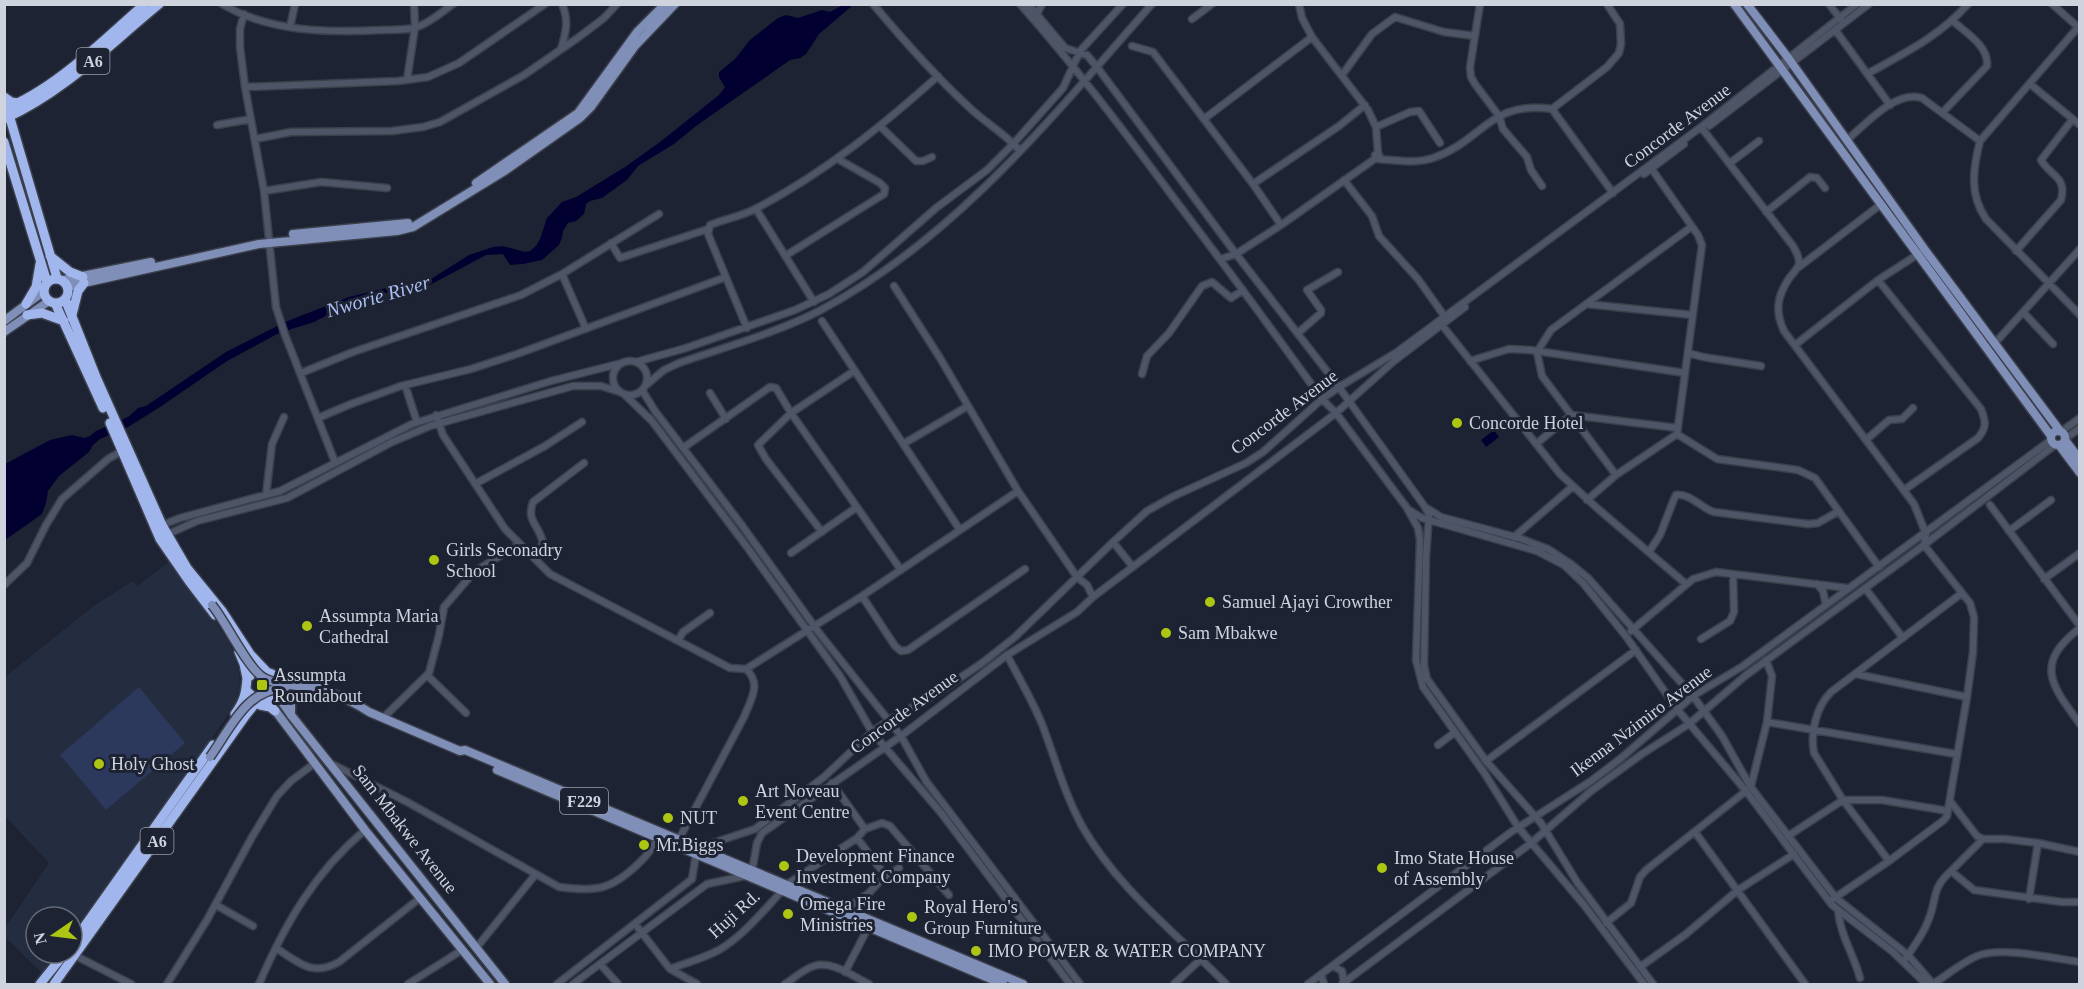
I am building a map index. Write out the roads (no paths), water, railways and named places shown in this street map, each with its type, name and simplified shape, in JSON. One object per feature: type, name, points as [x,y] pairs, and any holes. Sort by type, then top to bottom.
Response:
[{"type":"highway","name":"A6","points":[[20,107],[145,4]]},
{"type":"highway","name":"A6","points":[[6,109],[20,107],[82,71],[159,4]]},
{"type":"highway","points":[[14,129],[14,121],[20,107],[10,102],[6,109],[59,282],[56,301]]},
{"type":"highway","points":[[4,142],[41,262],[59,282]]},
{"type":"highway","points":[[29,221],[40,218]]},
{"type":"highway","points":[[27,315],[42,313],[68,319],[83,280],[50,255]]},
{"type":"highway","points":[[26,304],[36,287],[41,262]]},
{"type":"highway","points":[[43,292],[59,282]]},
{"type":"highway","name":"A6","points":[[43,292],[56,301],[68,319],[161,532],[187,579],[229,635],[241,657],[247,678],[247,691],[242,704],[84,927]]},
{"type":"highway","name":"A6","points":[[161,532],[222,611],[250,654],[267,672],[277,677]]},
{"type":"highway","points":[[247,678],[256,673],[267,672]]},
{"type":"highway","points":[[277,677],[282,686],[280,693]]},
{"type":"highway","points":[[247,691],[264,701]]},
{"type":"highway","name":"A6","points":[[84,935],[254,705],[280,693]]},
{"type":"highway","points":[[249,712],[258,705],[270,707],[275,711]]},
{"type":"highway","name":"A6","points":[[40,984],[59,965]]},
{"type":"highway","name":"A6","points":[[54,984],[64,965]]},
{"type":"main road","points":[[59,282],[69,286],[83,280],[270,239],[405,224],[442,205],[578,112],[637,33],[665,4]]},
{"type":"main road","points":[[270,239],[409,229],[441,211],[506,170],[580,118],[591,107],[640,40],[675,4]]},
{"type":"main road","points":[[1734,4],[1880,205],[1995,343],[2059,438],[2079,473]]},
{"type":"main road","points":[[1747,4],[1847,140],[1921,253],[2059,438],[2079,460]]},
{"type":"main road","points":[[4,321],[43,292]]},
{"type":"main road","points":[[4,332],[27,315],[56,301]]},
{"type":"main road","points":[[187,579],[221,616],[256,672],[274,683],[320,693],[336,701]]},
{"type":"main road","points":[[277,677],[293,678],[358,704],[369,712]]},
{"type":"main road","points":[[187,797],[191,783],[246,704],[256,696],[277,688],[303,689],[369,712]]},
{"type":"main road","points":[[280,693],[303,689]]},
{"type":"main road","points":[[291,715],[291,695],[303,689]]},
{"type":"main road","name":"Sam Mbakwe Avenue","points":[[280,693],[282,702],[291,715],[505,984]]},
{"type":"main road","name":"Sam Mbakwe Avenue","points":[[264,701],[275,711],[365,830],[490,984]]},
{"type":"main road","name":"F229","points":[[369,712],[460,751],[465,750],[478,759],[784,888],[868,928],[1023,984]]},
{"type":"main road","name":"F229","points":[[659,836],[678,841],[697,851]]},
{"type":"main road","name":"F229","points":[[784,888],[905,934],[1003,984]]},
{"type":"street","points":[[222,4],[244,14],[290,27],[312,31],[351,32],[415,27],[453,4]]},
{"type":"street","points":[[290,27],[295,4]]},
{"type":"street","points":[[406,80],[415,27],[414,4]]},
{"type":"street","points":[[245,87],[428,77],[459,63],[545,4]]},
{"type":"street","points":[[561,50],[567,25],[566,12],[562,4]]},
{"type":"street","points":[[255,139],[291,132],[392,131],[440,122],[501,89],[561,50],[604,18],[617,4]]},
{"type":"street","points":[[873,4],[910,48],[970,109],[1014,143],[1020,151]]},
{"type":"street","points":[[1020,4],[1073,65],[1221,259],[1322,399],[1336,413],[1407,508],[1418,528],[1420,540],[1416,660],[1432,701],[1485,774],[1530,844],[1584,905],[1644,984]]},
{"type":"street","points":[[1028,4],[1065,48],[1087,55],[1097,67],[1236,254],[1339,387],[1425,507],[1429,520],[1424,680],[1486,761],[1535,815],[1577,882],[1653,984]]},
{"type":"street","points":[[1037,14],[1042,4]]},
{"type":"street","points":[[161,532],[180,518],[280,491],[417,422],[551,381],[686,348],[747,328],[814,302],[862,272],[936,208],[987,170],[1063,88],[1080,51],[1123,4]]},
{"type":"street","points":[[161,532],[294,495],[392,442],[438,424],[573,386],[601,386],[622,393],[634,394],[664,370],[806,317],[862,285],[948,221],[976,196],[1085,81],[1152,4]]},
{"type":"street","points":[[1192,19],[1212,4]]},
{"type":"street","points":[[1299,4],[1302,18],[1312,37],[1365,105],[1376,127],[1376,157]]},
{"type":"street","points":[[1480,4],[1470,67],[1471,77],[1499,116],[1503,129],[1527,157],[1531,170],[1542,186]]},
{"type":"street","points":[[1221,259],[1236,254],[1281,225],[1376,157],[1422,161],[1434,158],[1464,141],[1499,116],[1523,107],[1552,109],[1607,67],[1619,53],[1620,24],[1607,4]]},
{"type":"street","points":[[1829,4],[1844,24]]},
{"type":"street","name":"Concorde Avenue","points":[[1791,62],[1857,4]]},
{"type":"street","name":"Concorde Avenue","points":[[749,873],[762,833],[901,736],[1007,655],[1077,612],[1132,567],[1336,413],[1394,361],[1869,4]]},
{"type":"street","points":[[1867,74],[1934,36],[1953,21],[1968,4]]},
{"type":"street","points":[[2052,4],[2079,26],[1980,141],[1975,158],[1974,194],[1978,207],[1986,219],[2079,315]]},
{"type":"street","points":[[244,14],[240,38],[245,87],[264,191],[274,287],[280,320],[336,462]]},
{"type":"street","points":[[1342,75],[1372,34],[1395,17],[1444,32],[1475,36]]},
{"type":"street","points":[[1942,113],[1987,66],[1988,58],[1984,50],[1953,21]]},
{"type":"street","points":[[1836,31],[1890,105]]},
{"type":"street","points":[[1204,119],[1312,37]]},
{"type":"street","points":[[1132,46],[1153,52],[1253,184],[1281,225]]},
{"type":"street","points":[[610,243],[620,258],[708,229],[710,225],[756,209],[838,159],[881,127],[938,76]]},
{"type":"street","points":[[2030,84],[2079,125]]},
{"type":"street","points":[[1847,140],[1890,105],[1914,96],[1922,98],[1980,141]]},
{"type":"street","points":[[1253,184],[1339,126],[1365,105]]},
{"type":"street","points":[[1552,109],[1613,193]]},
{"type":"street","points":[[1376,127],[1410,112],[1419,111],[1440,143]]},
{"type":"street","points":[[217,124],[251,119]]},
{"type":"street","points":[[2016,251],[2061,200],[2064,190],[2062,183],[2041,160],[2072,120]]},
{"type":"street","points":[[881,127],[916,161],[932,157]]},
{"type":"street","points":[[1703,128],[1793,246],[1799,256],[1798,267]]},
{"type":"street","name":"Concorde Avenue","points":[[697,851],[754,829],[824,777],[872,732],[935,695],[1015,637],[1113,542],[1157,505],[1246,464],[1263,452],[1322,399],[1397,352],[1703,128]]},
{"type":"street","points":[[1730,164],[1759,141]]},
{"type":"street","points":[[785,256],[879,198],[886,191],[880,183],[838,159]]},
{"type":"street","points":[[1587,500],[1616,475],[1677,431],[1702,245],[1698,235],[1651,168]]},
{"type":"street","points":[[1767,212],[1810,177],[1817,178],[1825,188]]},
{"type":"street","points":[[1344,180],[1372,216],[1379,236],[1418,279],[1445,317]]},
{"type":"street","points":[[264,191],[321,182],[387,188]]},
{"type":"street","points":[[1833,900],[1944,820],[1950,801],[1973,652],[1974,617],[1970,603],[1924,545],[1926,534],[1914,504],[1784,331],[1777,312],[1779,297],[1788,279],[1798,267],[1880,205]]},
{"type":"street","points":[[756,209],[814,302]]},
{"type":"street","points":[[301,373],[352,352],[521,295],[562,274],[659,214]]},
{"type":"street","points":[[1616,475],[1542,376],[1537,352],[1551,330],[1691,226]]},
{"type":"street","points":[[708,229],[708,234],[747,328]]},
{"type":"street","points":[[1995,343],[2079,249]]},
{"type":"street","points":[[1795,345],[1878,280],[1921,253]]},
{"type":"street","points":[[1298,333],[1321,314],[1321,310],[1306,293],[1307,290],[1338,272]]},
{"type":"street","points":[[562,274],[586,329]]},
{"type":"street","points":[[318,418],[405,385],[508,357],[726,278]]},
{"type":"street","points":[[1878,280],[1981,409],[1986,422],[1985,431],[1978,438],[1904,490]]},
{"type":"street","points":[[1142,374],[1147,356],[1169,333],[1206,283],[1212,282],[1231,298],[1243,290]]},
{"type":"street","points":[[894,286],[1018,491],[1077,577],[1088,585],[1093,597]]},
{"type":"street","points":[[1586,304],[1693,315]]},
{"type":"street","points":[[2024,313],[2053,344]]},
{"type":"street","points":[[822,321],[960,530]]},
{"type":"street","points":[[1442,325],[1572,487],[1686,584]]},
{"type":"street","points":[[1470,361],[1509,349],[1685,373]]},
{"type":"street","points":[[1688,353],[1761,366]]},
{"type":"street","points":[[636,362],[646,371],[644,388],[655,411],[741,524],[814,626],[901,736],[926,781],[1080,984]]},
{"type":"street","points":[[622,363],[615,370],[613,379],[622,393],[652,421],[840,676],[872,732],[942,814],[1070,984]]},
{"type":"street","points":[[822,532],[758,447],[759,443],[791,413],[854,370]]},
{"type":"street","points":[[405,385],[417,422]]},
{"type":"street","points":[[683,448],[770,387],[776,388],[901,570]]},
{"type":"street","points":[[710,393],[726,419]]},
{"type":"street","points":[[903,444],[968,406]]},
{"type":"street","points":[[1867,439],[1889,420],[1902,419],[1913,408]]},
{"type":"street","points":[[1536,444],[1571,415],[1677,431],[1717,459],[1807,472],[1815,478],[1879,567]]},
{"type":"street","points":[[436,416],[443,435],[505,529],[550,573],[730,668],[746,669],[862,596],[1018,491]]},
{"type":"street","points":[[266,495],[272,444],[284,417]]},
{"type":"street","name":"Ikenna Nzimiro Avenue","points":[[1343,984],[1530,844],[1591,791],[1689,724],[1766,660],[1924,545],[2059,438],[2079,418]]},
{"type":"street","points":[[475,484],[536,451],[582,422]]},
{"type":"street","name":"Ikenna Nzimiro Avenue","points":[[1308,984],[1518,827],[1591,781],[1693,696],[1743,666],[1847,588],[2059,438],[2079,428]]},
{"type":"street","points":[[4,585],[27,562],[62,499],[122,447]]},
{"type":"street","points":[[534,558],[543,543],[541,535],[530,518],[532,502],[584,463]]},
{"type":"street","points":[[1514,537],[1572,487]]},
{"type":"street","points":[[1649,552],[1660,535],[1676,495],[1680,494],[1706,510],[1797,524],[1818,523],[1839,511]]},
{"type":"street","points":[[257,498],[259,506]]},
{"type":"street","points":[[2009,531],[2051,500]]},
{"type":"street","points":[[1990,506],[2079,627],[2058,648],[2051,672],[2055,691],[2079,724]]},
{"type":"street","points":[[791,553],[857,507]]},
{"type":"street","points":[[1425,507],[1441,517],[1548,549],[1588,578],[1693,696],[1722,736],[1748,789],[1794,854],[1833,900],[1906,958],[1933,984],[1976,956],[1988,952],[2079,962]]},
{"type":"street","points":[[1407,508],[1417,516],[1429,520],[1537,551],[1564,565],[1583,583],[1625,634],[1677,709],[1788,837],[1833,900],[1838,910],[1841,931],[1860,978]]},
{"type":"street","points":[[1113,542],[1132,567]]},
{"type":"street","points":[[383,718],[427,675],[439,635],[444,607],[474,572],[519,544]]},
{"type":"street","points":[[2044,579],[2079,553]]},
{"type":"street","points":[[862,596],[895,646],[901,651],[908,650],[1025,569]]},
{"type":"street","points":[[1625,634],[1693,579],[1716,572],[1847,588]]},
{"type":"street","points":[[1701,639],[1730,621],[1734,612],[1733,574]]},
{"type":"street","points":[[1817,584],[1823,591],[1827,604]]},
{"type":"street","points":[[1865,588],[1903,638]]},
{"type":"street","points":[[1889,861],[1843,800],[1814,753],[1814,731],[1818,710],[1823,700],[1962,593]]},
{"type":"street","points":[[678,640],[683,632],[710,614]]},
{"type":"street","points":[[1486,761],[1636,650]]},
{"type":"street","points":[[1007,655],[1042,725],[1068,797],[1094,845],[1112,870],[1144,905],[1226,984]]},
{"type":"street","points":[[1606,923],[1631,903],[1640,877],[1646,870],[1748,789],[1767,722],[1772,676],[1766,660]]},
{"type":"street","points":[[678,841],[752,699],[754,680],[746,669]]},
{"type":"street","points":[[1856,674],[1967,697]]},
{"type":"street","points":[[427,675],[466,713]]},
{"type":"street","points":[[2072,714],[2079,708]]},
{"type":"street","points":[[1767,722],[1956,754]]},
{"type":"street","points":[[1438,745],[1455,732]]},
{"type":"street","points":[[167,984],[216,905],[277,796],[291,781],[315,763]]},
{"type":"street","points":[[332,764],[559,887],[583,890],[616,883],[650,853],[659,836]]},
{"type":"street","points":[[832,783],[865,829],[882,823],[890,825],[949,895]]},
{"type":"street","points":[[1788,837],[1843,800],[1882,800],[1948,811]]},
{"type":"street","points":[[1950,801],[1977,836],[1983,839],[2038,843],[2079,852]]},
{"type":"street","name":"Huji Rd.","points":[[670,969],[717,951],[726,945],[742,932],[784,888],[857,838],[865,829]]},
{"type":"street","points":[[259,984],[276,948],[319,876],[342,850],[365,830]]},
{"type":"street","points":[[1695,832],[1805,984]]},
{"type":"street","points":[[857,838],[882,870]]},
{"type":"street","points":[[1906,958],[1922,935],[1940,881],[1983,839]]},
{"type":"street","points":[[2029,899],[2038,843]]},
{"type":"street","points":[[556,984],[693,879],[697,851]]},
{"type":"street","points":[[1640,967],[1686,934],[1738,890],[1794,854]]},
{"type":"street","points":[[847,912],[856,901],[899,868]]},
{"type":"street","points":[[1951,871],[1974,890],[2029,899],[2079,902]]},
{"type":"street","points":[[573,984],[710,883],[749,873]]},
{"type":"street","points":[[477,947],[535,875]]},
{"type":"street","points":[[276,948],[307,967],[317,969],[333,965],[420,898]]},
{"type":"street","points":[[216,905],[253,926]]},
{"type":"street","points":[[1838,910],[1906,958],[1926,984]]},
{"type":"street","points":[[635,924],[670,969],[697,984]]},
{"type":"street","points":[[845,972],[868,928]]},
{"type":"street","points":[[408,984],[462,950]]},
{"type":"street","points":[[1174,984],[1202,959]]},
{"type":"street","points":[[84,961],[131,984]]},
{"type":"street","points":[[600,964],[618,984]]},
{"type":"street","points":[[785,984],[812,966],[822,964],[869,984]]},
{"type":"street","points":[[1333,966],[1342,971],[1343,984]]},
{"type":"street","points":[[1321,975],[1324,984]]},
{"type":"place","name":"Concorde Hotel","points":[[1457,423]]},
{"type":"place","name":"Girls Seconadry School","points":[[434,560]]},
{"type":"place","name":"Samuel Ajayi Crowther","points":[[1210,602]]},
{"type":"place","name":"Assumpta Maria Cathedral","points":[[307,626]]},
{"type":"place","name":"Sam Mbakwe","points":[[1166,633]]},
{"type":"place","name":"Assumpta Roundabout","points":[[262,685]]},
{"type":"place","name":"Holy Ghost","points":[[99,764]]},
{"type":"place","name":"Art Noveau Event Centre","points":[[743,801]]},
{"type":"place","name":"NUT","points":[[668,818]]},
{"type":"place","name":"Mr.Biggs","points":[[644,845]]},
{"type":"place","name":"Development Finance Investment Company","points":[[784,866]]},
{"type":"place","name":"Imo State House of Assembly","points":[[1382,868]]},
{"type":"place","name":"Omega Fire Ministries","points":[[788,914]]},
{"type":"place","name":"Royal Hero's Group Furniture","points":[[912,917]]},
{"type":"place","name":"IMO POWER & WATER COMPANY","points":[[976,951]]},
{"type":"water label","name":"Nworie River","points":[[378,296]]}]
